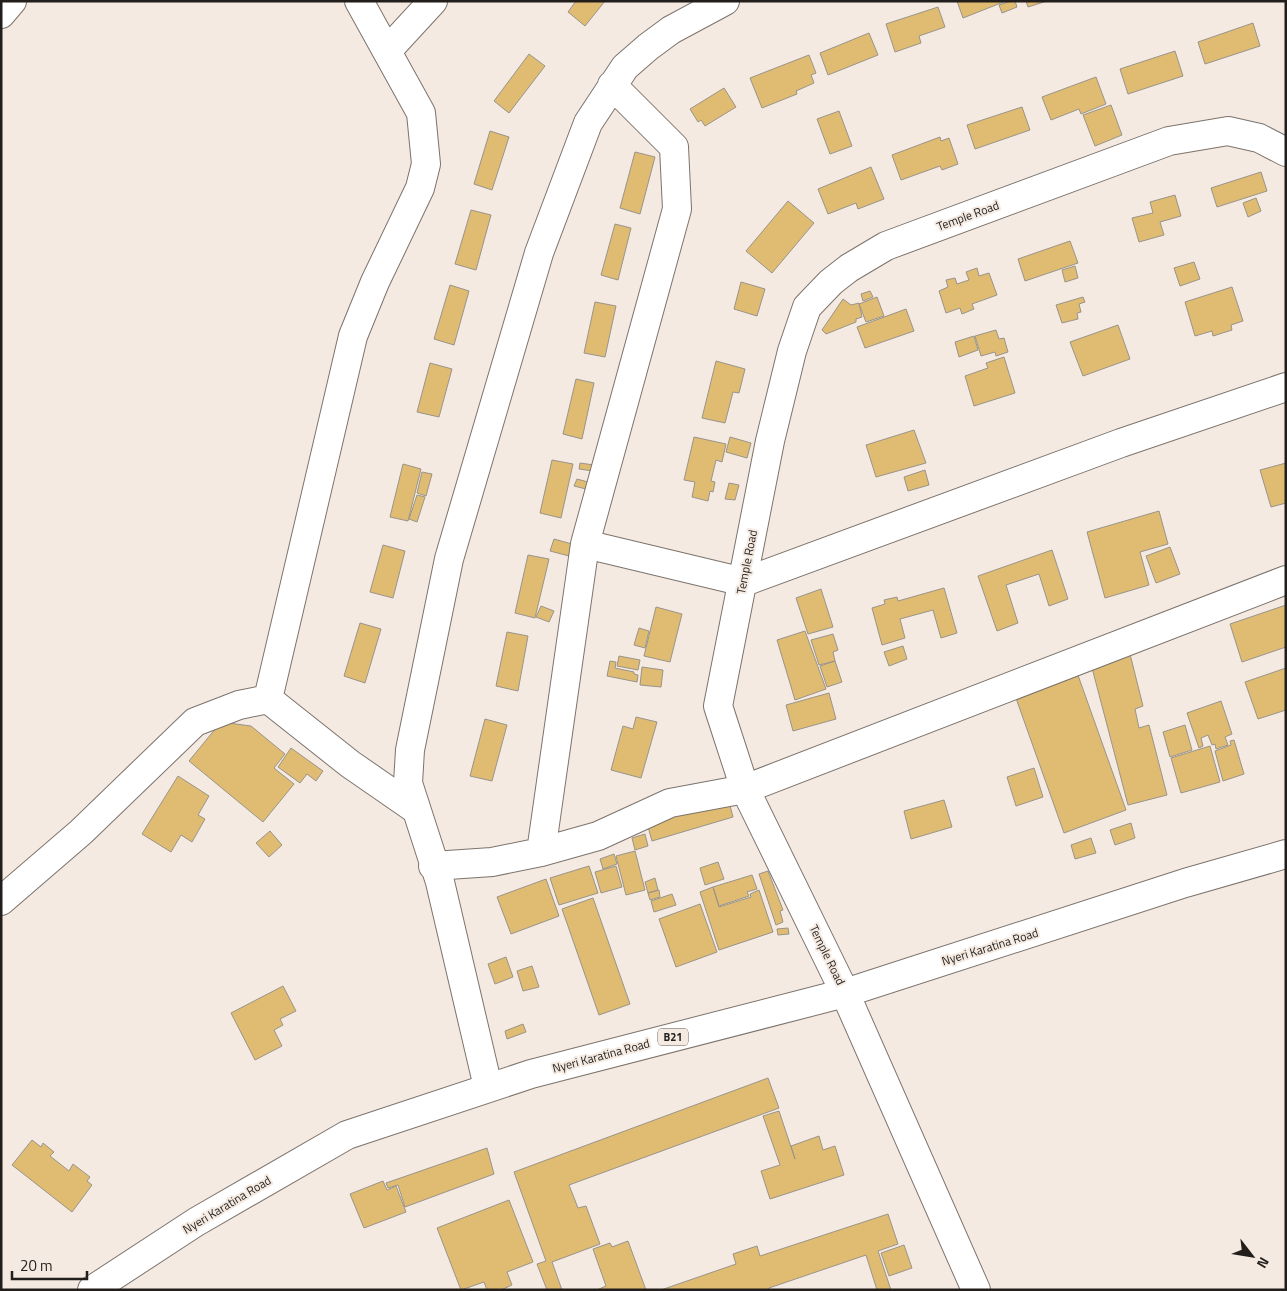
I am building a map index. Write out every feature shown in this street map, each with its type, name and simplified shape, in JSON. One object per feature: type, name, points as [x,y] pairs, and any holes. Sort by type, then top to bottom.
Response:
[{"type":"main road","points":[[1,14],[12,1]]},
{"type":"main road","points":[[268,699],[353,336],[375,282],[420,188],[426,164],[421,113],[359,1]]},
{"type":"main road","points":[[387,51],[432,1]]},
{"type":"main road","points":[[488,1088],[440,882],[433,866],[408,782],[410,750],[450,559],[539,253],[588,123],[625,68],[648,47],[671,30],[725,1]]},
{"type":"main road","points":[[541,852],[585,544],[677,209],[674,147],[612,85]]},
{"type":"main road","name":"Temple Road","points":[[976,1290],[845,993],[745,789],[718,706],[744,582],[770,441],[792,351],[807,307],[831,282],[849,268],[886,246],[1169,140],[1228,131],[1258,138],[1286,152]]},
{"type":"main road","points":[[585,544],[744,582],[1120,443],[1286,386]]},
{"type":"main road","points":[[433,866],[492,862],[541,852],[598,836],[670,804],[745,789],[1286,580]]},
{"type":"main road","points":[[268,699],[350,764],[415,809]]},
{"type":"main road","points":[[1,901],[81,832],[195,722],[239,705],[268,699]]},
{"type":"main road","name":"Nyeri Karatina Road","points":[[92,1290],[196,1222],[346,1135],[488,1088],[632,1047],[845,993],[1185,883],[1286,854]]},
{"type":"building","points":[[576,1],[605,1],[585,26],[568,12]]},
{"type":"building","points":[[957,1],[1006,1],[963,18]]},
{"type":"building","points":[[1015,1],[1017,7],[1002,13],[999,5]]},
{"type":"building","points":[[1026,1],[1047,1],[1028,7]]},
{"type":"building","points":[[938,7],[945,27],[919,36],[921,43],[895,52],[886,24]]},
{"type":"building","points":[[1253,23],[1260,46],[1205,64],[1198,42]]},
{"type":"building","points":[[869,33],[878,55],[828,75],[820,53]]},
{"type":"building","points":[[1175,51],[1183,76],[1128,94],[1120,69]]},
{"type":"building","points":[[529,54],[545,66],[509,113],[494,101]]},
{"type":"building","points":[[809,55],[816,73],[811,75],[814,83],[796,91],[797,94],[762,108],[750,78]]},
{"type":"building","points":[[1096,77],[1106,104],[1081,114],[1079,109],[1051,120],[1042,97]]},
{"type":"building","points":[[724,88],[736,107],[705,126],[701,120],[698,122],[690,109]]},
{"type":"building","points":[[1111,105],[1122,135],[1095,146],[1083,115]]},
{"type":"building","points":[[1022,107],[1030,130],[975,149],[967,125]]},
{"type":"building","points":[[839,111],[852,146],[830,154],[817,119]]},
{"type":"building","points":[[490,131],[509,137],[492,190],[474,184]]},
{"type":"building","points":[[940,137],[941,141],[949,138],[958,164],[942,170],[940,166],[901,180],[892,155]]},
{"type":"building","points":[[635,152],[655,157],[640,214],[620,208]]},
{"type":"building","points":[[871,167],[884,199],[858,209],[856,203],[828,214],[818,189]]},
{"type":"building","points":[[1261,172],[1267,191],[1217,207],[1211,188]]},
{"type":"building","points":[[1175,195],[1181,216],[1160,222],[1164,235],[1139,242],[1132,218],[1153,213],[1150,202]]},
{"type":"building","points":[[1256,198],[1261,211],[1248,217],[1243,203]]},
{"type":"building","points":[[788,201],[814,223],[772,273],[746,251]]},
{"type":"building","points":[[471,210],[491,215],[476,270],[455,264]]},
{"type":"building","points":[[615,224],[631,228],[618,280],[601,275]]},
{"type":"building","points":[[1070,241],[1078,263],[1025,281],[1018,259]]},
{"type":"building","points":[[1194,262],[1200,279],[1180,286],[1174,268]]},
{"type":"building","points":[[1075,266],[1078,278],[1065,282],[1062,270]]},
{"type":"building","points":[[977,268],[979,276],[989,273],[997,295],[972,304],[974,309],[962,314],[960,308],[946,313],[939,291],[948,287],[946,280],[955,278],[957,284],[969,280],[966,272]]},
{"type":"building","points":[[741,282],[765,289],[757,316],[734,309]]},
{"type":"building","points":[[450,285],[469,291],[454,345],[434,339]]},
{"type":"building","points":[[1232,287],[1243,321],[1231,325],[1232,330],[1213,336],[1212,331],[1195,336],[1185,302]]},
{"type":"building","points":[[870,291],[873,297],[863,301],[861,294]]},
{"type":"building","points":[[877,297],[884,316],[866,322],[859,304]]},
{"type":"building","points":[[1083,297],[1085,302],[1079,304],[1081,312],[1077,313],[1078,319],[1062,323],[1056,305]]},
{"type":"building","points":[[843,299],[851,305],[859,303],[862,317],[856,319],[856,322],[826,334],[822,330]]},
{"type":"building","points":[[595,302],[616,306],[605,357],[584,353]]},
{"type":"building","points":[[906,309],[914,331],[865,348],[857,327]]},
{"type":"building","points":[[1118,325],[1130,359],[1083,376],[1070,342]]},
{"type":"building","points":[[996,330],[999,339],[1004,338],[1008,352],[996,356],[995,352],[981,356],[975,336]]},
{"type":"building","points":[[974,336],[978,350],[959,357],[955,342]]},
{"type":"building","points":[[1004,357],[1015,393],[974,406],[965,376],[988,368],[986,363]]},
{"type":"building","points":[[716,361],[745,369],[739,393],[733,392],[725,423],[702,418]]},
{"type":"building","points":[[430,363],[452,369],[439,417],[417,412]]},
{"type":"building","points":[[576,379],[594,383],[582,439],[563,434]]},
{"type":"building","points":[[914,430],[926,463],[876,477],[866,445]]},
{"type":"building","points":[[694,437],[726,444],[722,462],[716,460],[711,481],[715,482],[713,492],[710,491],[708,501],[692,497],[695,482],[684,480]]},
{"type":"building","points":[[730,437],[751,443],[747,458],[726,452]]},
{"type":"building","points":[[552,460],[573,464],[561,518],[540,513]]},
{"type":"building","points":[[580,463],[594,465],[593,471],[579,469]]},
{"type":"building","points":[[1286,463],[1286,503],[1271,507],[1260,470]]},
{"type":"building","points":[[403,464],[421,469],[408,521],[390,517]]},
{"type":"building","points":[[925,470],[929,485],[908,491],[904,477]]},
{"type":"building","points":[[422,472],[432,474],[426,496],[417,493]]},
{"type":"building","points":[[577,479],[588,482],[586,489],[574,486]]},
{"type":"building","points":[[729,483],[739,485],[735,500],[725,499]]},
{"type":"building","points":[[417,495],[425,497],[417,522],[409,519]]},
{"type":"building","points":[[1159,511],[1168,544],[1140,552],[1149,585],[1105,598],[1087,532]]},
{"type":"building","points":[[554,539],[572,544],[569,556],[550,551]]},
{"type":"building","points":[[383,545],[405,551],[393,598],[370,592]]},
{"type":"building","points":[[1170,547],[1180,574],[1156,583],[1146,556]]},
{"type":"building","points":[[1052,550],[1068,599],[1049,606],[1039,574],[1006,585],[1018,623],[997,631],[978,576]]},
{"type":"building","points":[[528,555],[549,559],[535,618],[515,613]]},
{"type":"building","points":[[944,588],[957,633],[941,638],[933,610],[900,619],[905,638],[882,645],[872,608],[885,604],[884,600],[897,597],[898,601]]},
{"type":"building","points":[[821,589],[833,627],[808,634],[796,598]]},
{"type":"building","points":[[1286,605],[1286,647],[1242,662],[1230,624]]},
{"type":"building","points":[[541,606],[554,611],[549,622],[536,617]]},
{"type":"building","points":[[656,607],[682,614],[670,662],[644,656]]},
{"type":"building","points":[[360,623],[381,629],[365,683],[344,676]]},
{"type":"building","points":[[639,628],[649,631],[645,648],[634,645]]},
{"type":"building","points":[[805,631],[826,689],[795,700],[777,640]]},
{"type":"building","points":[[507,632],[528,636],[518,691],[496,686]]},
{"type":"building","points":[[833,634],[838,650],[833,652],[835,661],[819,665],[811,640]]},
{"type":"building","points":[[903,646],[907,659],[889,666],[884,652]]},
{"type":"building","points":[[1130,654],[1143,706],[1135,709],[1139,728],[1149,725],[1167,795],[1128,805],[1091,664]]},
{"type":"building","points":[[619,656],[640,660],[638,670],[617,666]]},
{"type":"building","points":[[610,661],[616,662],[615,668],[634,672],[634,674],[638,675],[637,682],[607,676]]},
{"type":"building","points":[[835,661],[842,682],[827,687],[820,666]]},
{"type":"building","points":[[1074,664],[1126,810],[1064,833],[1012,687]]},
{"type":"building","points":[[642,667],[663,670],[661,687],[640,685]]},
{"type":"building","points":[[1286,668],[1286,710],[1258,719],[1245,682]]},
{"type":"building","points":[[829,693],[836,719],[793,731],[786,705]]},
{"type":"building","points":[[1221,701],[1232,734],[1225,737],[1228,745],[1216,749],[1215,744],[1212,745],[1208,735],[1201,738],[1203,746],[1199,748],[1187,713]]},
{"type":"building","points":[[636,717],[657,722],[641,778],[611,770],[623,726],[633,729]]},
{"type":"building","points":[[485,719],[507,725],[492,781],[470,776]]},
{"type":"building","points":[[221,722],[251,726],[285,754],[274,768],[294,784],[263,822],[189,761]]},
{"type":"building","points":[[1185,725],[1192,750],[1170,757],[1163,732]]},
{"type":"building","points":[[1234,740],[1244,774],[1223,781],[1215,751],[1231,745],[1230,741]]},
{"type":"building","points":[[1210,746],[1220,782],[1181,793],[1171,758]]},
{"type":"building","points":[[291,748],[323,771],[316,781],[307,774],[300,783],[278,767]]},
{"type":"building","points":[[1034,768],[1043,797],[1016,806],[1007,777]]},
{"type":"building","points":[[178,776],[209,796],[198,815],[205,819],[192,842],[181,835],[171,852],[142,834]]},
{"type":"building","points":[[728,798],[733,817],[652,841],[647,823]]},
{"type":"building","points":[[944,800],[952,827],[911,839],[904,811]]},
{"type":"building","points":[[1131,823],[1135,838],[1115,845],[1110,830]]},
{"type":"building","points":[[270,831],[282,845],[269,857],[256,843]]},
{"type":"building","points":[[645,834],[648,846],[635,850],[632,838]]},
{"type":"building","points":[[1091,838],[1096,853],[1075,859],[1071,845]]},
{"type":"building","points":[[635,851],[645,890],[626,895],[616,856]]},
{"type":"building","points":[[614,854],[617,864],[603,869],[600,859]]},
{"type":"building","points":[[718,862],[724,879],[705,885],[700,868]]},
{"type":"building","points":[[589,866],[598,893],[559,905],[550,878]]},
{"type":"building","points":[[616,866],[622,887],[601,893],[595,872]]},
{"type":"building","points":[[768,871],[783,910],[780,911],[783,922],[776,925],[759,874]]},
{"type":"building","points":[[752,875],[757,889],[747,892],[749,896],[719,906],[713,887]]},
{"type":"building","points":[[655,878],[658,890],[648,893],[645,882]]},
{"type":"building","points":[[546,879],[559,916],[511,934],[497,897]]},
{"type":"building","points":[[713,887],[719,907],[751,897],[750,894],[759,890],[773,932],[719,950],[700,892]]},
{"type":"building","points":[[659,890],[660,897],[650,900],[648,893]]},
{"type":"building","points":[[672,894],[676,905],[654,912],[651,901]]},
{"type":"building","points":[[593,898],[630,1004],[599,1015],[562,909]]},
{"type":"building","points":[[700,904],[717,952],[676,967],[659,919]]},
{"type":"building","points":[[788,928],[789,934],[778,935],[777,929]]},
{"type":"building","points":[[506,957],[513,977],[495,984],[488,964]]},
{"type":"building","points":[[532,966],[539,987],[523,991],[517,971]]},
{"type":"building","points":[[283,986],[296,1011],[280,1019],[283,1025],[274,1030],[282,1046],[255,1060],[231,1013]]},
{"type":"building","points":[[523,1024],[526,1032],[507,1039],[505,1031]]},
{"type":"building","points":[[768,1078],[779,1108],[569,1185],[578,1208],[586,1206],[600,1244],[552,1262],[562,1290],[547,1290],[537,1264],[546,1261],[514,1172]]},
{"type":"building","points":[[779,1111],[795,1159],[791,1146],[819,1136],[823,1150],[835,1146],[844,1175],[770,1199],[761,1171],[780,1165],[763,1116]]},
{"type":"building","points":[[32,1140],[41,1147],[43,1143],[54,1152],[50,1156],[69,1171],[73,1164],[90,1177],[87,1181],[92,1185],[72,1212],[12,1165]]},
{"type":"building","points":[[487,1148],[494,1174],[405,1207],[398,1185],[388,1188],[386,1183]]},
{"type":"building","points":[[383,1181],[387,1190],[396,1186],[406,1212],[364,1228],[350,1194]]},
{"type":"building","points":[[509,1200],[533,1262],[507,1272],[512,1285],[501,1290],[487,1290],[484,1282],[461,1290],[437,1228]]},
{"type":"building","points":[[888,1214],[898,1244],[878,1251],[891,1290],[877,1290],[866,1255],[769,1288],[769,1290],[661,1290],[736,1264],[733,1254],[757,1246],[760,1256]]},
{"type":"building","points":[[628,1241],[646,1290],[597,1290],[606,1286],[593,1249],[610,1243],[612,1247]]},
{"type":"building","points":[[904,1245],[912,1268],[889,1276],[881,1253]]}]
